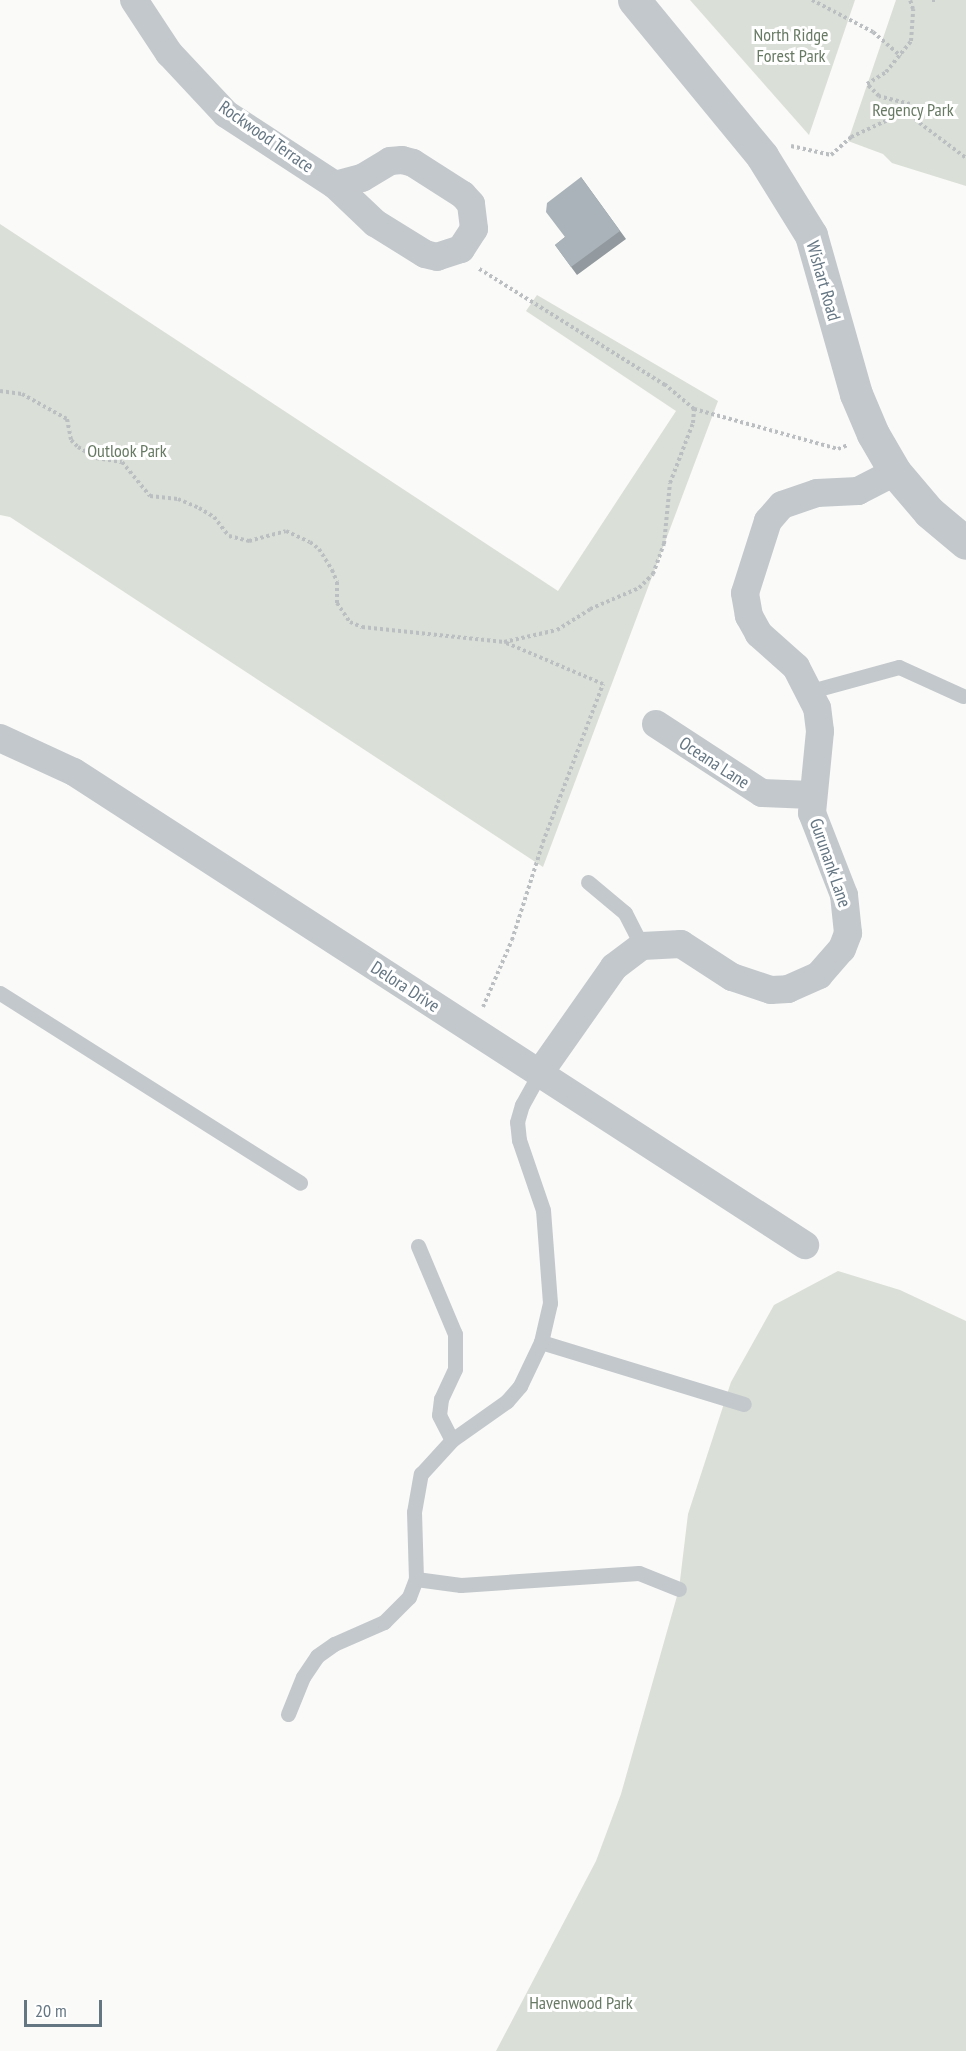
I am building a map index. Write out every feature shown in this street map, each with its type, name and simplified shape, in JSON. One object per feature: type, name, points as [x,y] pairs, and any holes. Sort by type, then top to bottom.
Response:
[{"type":"street","name":"Rockwood Terrace","points":[[134,0],[169,53],[226,114],[335,185],[375,223],[425,254],[443,256],[461,249]]},
{"type":"street","name":"Wishart Road","points":[[634,0],[762,156],[811,235],[856,394],[873,434],[895,472],[928,512],[966,543]]},
{"type":"street","points":[[335,185],[362,178],[390,161],[413,163],[463,195],[471,204],[474,229],[461,249]]},
{"type":"street","name":"Gurunank Lane","points":[[642,946],[681,944],[756,988],[788,989],[819,975],[842,949],[848,933],[844,895],[817,828],[812,795],[820,731],[811,691],[796,667],[759,634],[749,616],[745,593],[764,531],[782,505],[796,497],[858,491],[895,472]]},
{"type":"street","name":"Oceana Lane","points":[[656,724],[762,793],[812,795]]},
{"type":"street","name":"Delora Drive","points":[[0,738],[75,772],[473,1030],[541,1071],[805,1245]]},
{"type":"street","points":[[541,1071],[614,967],[642,946]]},
{"type":"lane","points":[[811,691],[899,667],[963,696]]},
{"type":"lane","points":[[588,882],[625,913],[642,946]]},
{"type":"lane","points":[[0,993],[300,1184]]},
{"type":"lane","points":[[288,1714],[303,1677],[317,1656],[334,1644],[384,1623],[409,1597],[416,1580],[415,1494],[421,1474],[452,1440],[507,1401],[525,1376],[541,1342],[550,1303],[543,1210],[519,1140],[518,1122],[522,1105],[541,1071]]},
{"type":"lane","points":[[418,1246],[458,1349],[439,1415],[452,1440]]},
{"type":"lane","points":[[541,1342],[744,1404]]},
{"type":"lane","points":[[416,1580],[461,1585],[639,1573],[679,1589]]},
{"type":"path","points":[[813,0],[827,11],[873,32],[901,56]]},
{"type":"path","points":[[762,156],[773,142],[831,155],[851,137],[905,112],[910,104],[879,96],[867,84],[901,56],[911,42],[914,9],[910,0]]},
{"type":"path","points":[[932,0],[938,0]]},
{"type":"path","points":[[905,112],[966,158]]},
{"type":"path","points":[[461,249],[471,264],[665,385],[694,409],[838,449],[873,434]]},
{"type":"path","points":[[0,391],[22,394],[67,419],[71,440],[78,447],[96,458],[122,462],[150,496],[178,499],[199,508],[214,517],[230,536],[249,541],[286,531],[310,542],[319,549],[332,570],[338,582],[337,603],[350,622],[362,627],[504,642],[603,684],[543,842],[512,940],[473,1030]]},
{"type":"path","points":[[504,642],[557,630],[590,609],[639,588],[653,574],[664,544],[670,483],[693,423],[694,409]]},
{"type":"green space","name":"North Ridge Forest Park","points":[[690,0],[855,0],[809,135]]},
{"type":"green space","name":"Regency Park","points":[[896,0],[966,0],[966,186],[892,163],[883,154],[848,141]]},
{"type":"green space","name":"Outlook Park","points":[[0,224],[558,591],[676,411],[526,311],[537,295],[718,401],[543,867],[10,517],[0,515]]},
{"type":"green space","name":"Havenwood Park","points":[[838,1271],[900,1290],[966,1321],[966,2051],[496,2051],[596,1861],[621,1794],[679,1589],[688,1514],[731,1382],[774,1305]]},
{"type":"building","points":[[581,177],[620,231],[571,267],[555,245],[565,237],[546,212],[547,203]]}]
